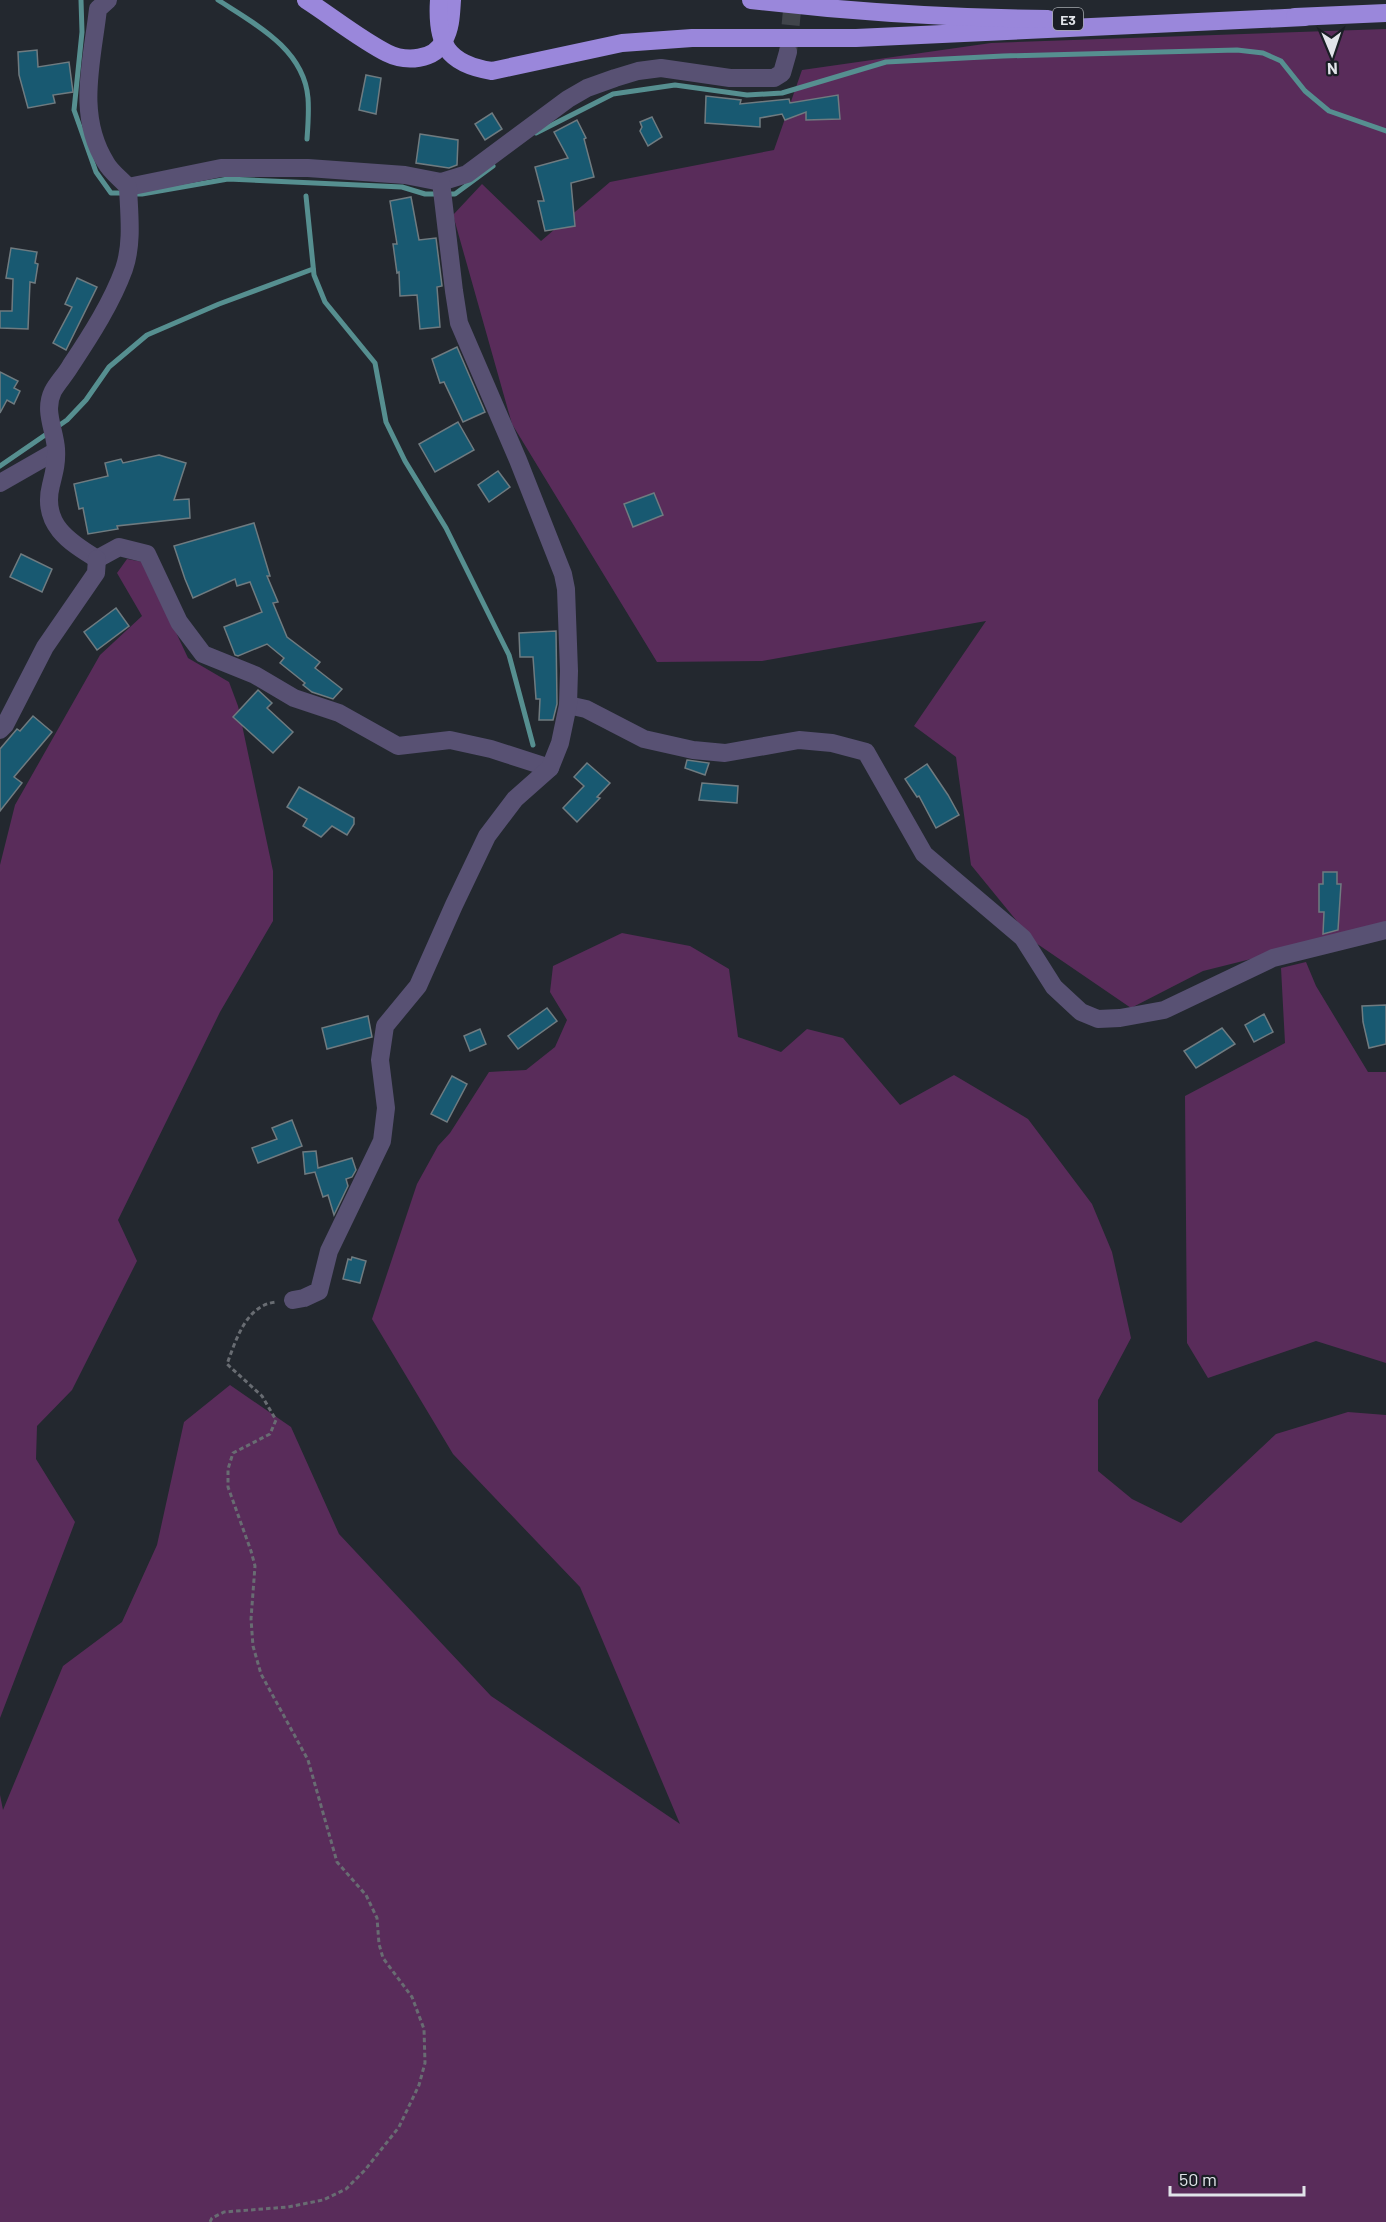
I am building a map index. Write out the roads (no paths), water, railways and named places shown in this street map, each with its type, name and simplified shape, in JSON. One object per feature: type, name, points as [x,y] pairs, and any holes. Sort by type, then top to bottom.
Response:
[{"type":"highway","points":[[306,0],[388,53],[404,58],[418,58],[431,54],[444,43],[450,23],[452,0]]},
{"type":"highway","points":[[439,0],[437,19],[444,43],[459,62],[472,68],[492,71],[622,43],[680,39],[856,38],[1305,17]]},
{"type":"highway","name":"E3","points":[[751,0],[839,10],[995,18],[1305,17],[1386,13]]},
{"type":"street","points":[[98,559],[74,546],[59,532],[49,508],[50,486],[55,471],[54,437],[49,407],[53,392],[85,343],[119,281],[129,247],[128,187],[106,164],[88,115],[87,95],[100,3]]},
{"type":"street","points":[[442,191],[568,99],[587,88],[638,71],[661,68],[730,78],[774,78],[782,73],[788,52]]},
{"type":"street","points":[[128,187],[221,168],[308,168],[405,175],[442,191]]},
{"type":"street","points":[[293,1300],[320,1292],[329,1251],[382,1141],[386,1108],[380,1060],[385,1026],[418,986],[487,836],[515,799],[550,768],[560,743],[568,705],[566,589],[563,574],[518,460],[459,323],[442,191]]},
{"type":"street","points":[[0,483],[54,437]]},
{"type":"street","points":[[98,559],[119,548],[147,554],[179,622],[203,654],[255,675],[294,699],[339,713],[398,746],[450,741],[491,749],[550,768]]},
{"type":"street","points":[[0,730],[5,725],[45,647],[96,573],[98,559]]},
{"type":"street","points":[[568,705],[586,709],[644,739],[693,750],[725,753],[799,740],[832,743],[866,752],[924,854],[1023,938],[1054,987],[1081,1012],[1098,1019],[1120,1018],[1164,1010],[1273,958],[1386,930]]},
{"type":"waterway","points":[[81,0],[82,32],[74,110],[96,172],[111,193],[125,193]]},
{"type":"waterway","points":[[218,0],[262,29],[288,52],[297,65],[305,81],[308,98],[307,139]]},
{"type":"waterway","points":[[536,133],[613,94],[675,85],[747,95],[782,93],[886,62],[1003,56],[1237,50],[1263,53],[1281,61],[1305,91],[1329,111],[1386,131]]},
{"type":"waterway","points":[[134,194],[228,179],[402,187],[425,194],[455,194],[493,166]]},
{"type":"waterway","points":[[306,196],[314,275],[325,302],[375,363],[386,422],[405,461],[446,528],[509,655],[533,745]]},
{"type":"waterway","points":[[0,466],[67,420],[86,400],[109,367],[147,335],[219,304],[313,269]]},
{"type":"tunnel","points":[[788,52],[793,0]]}]
